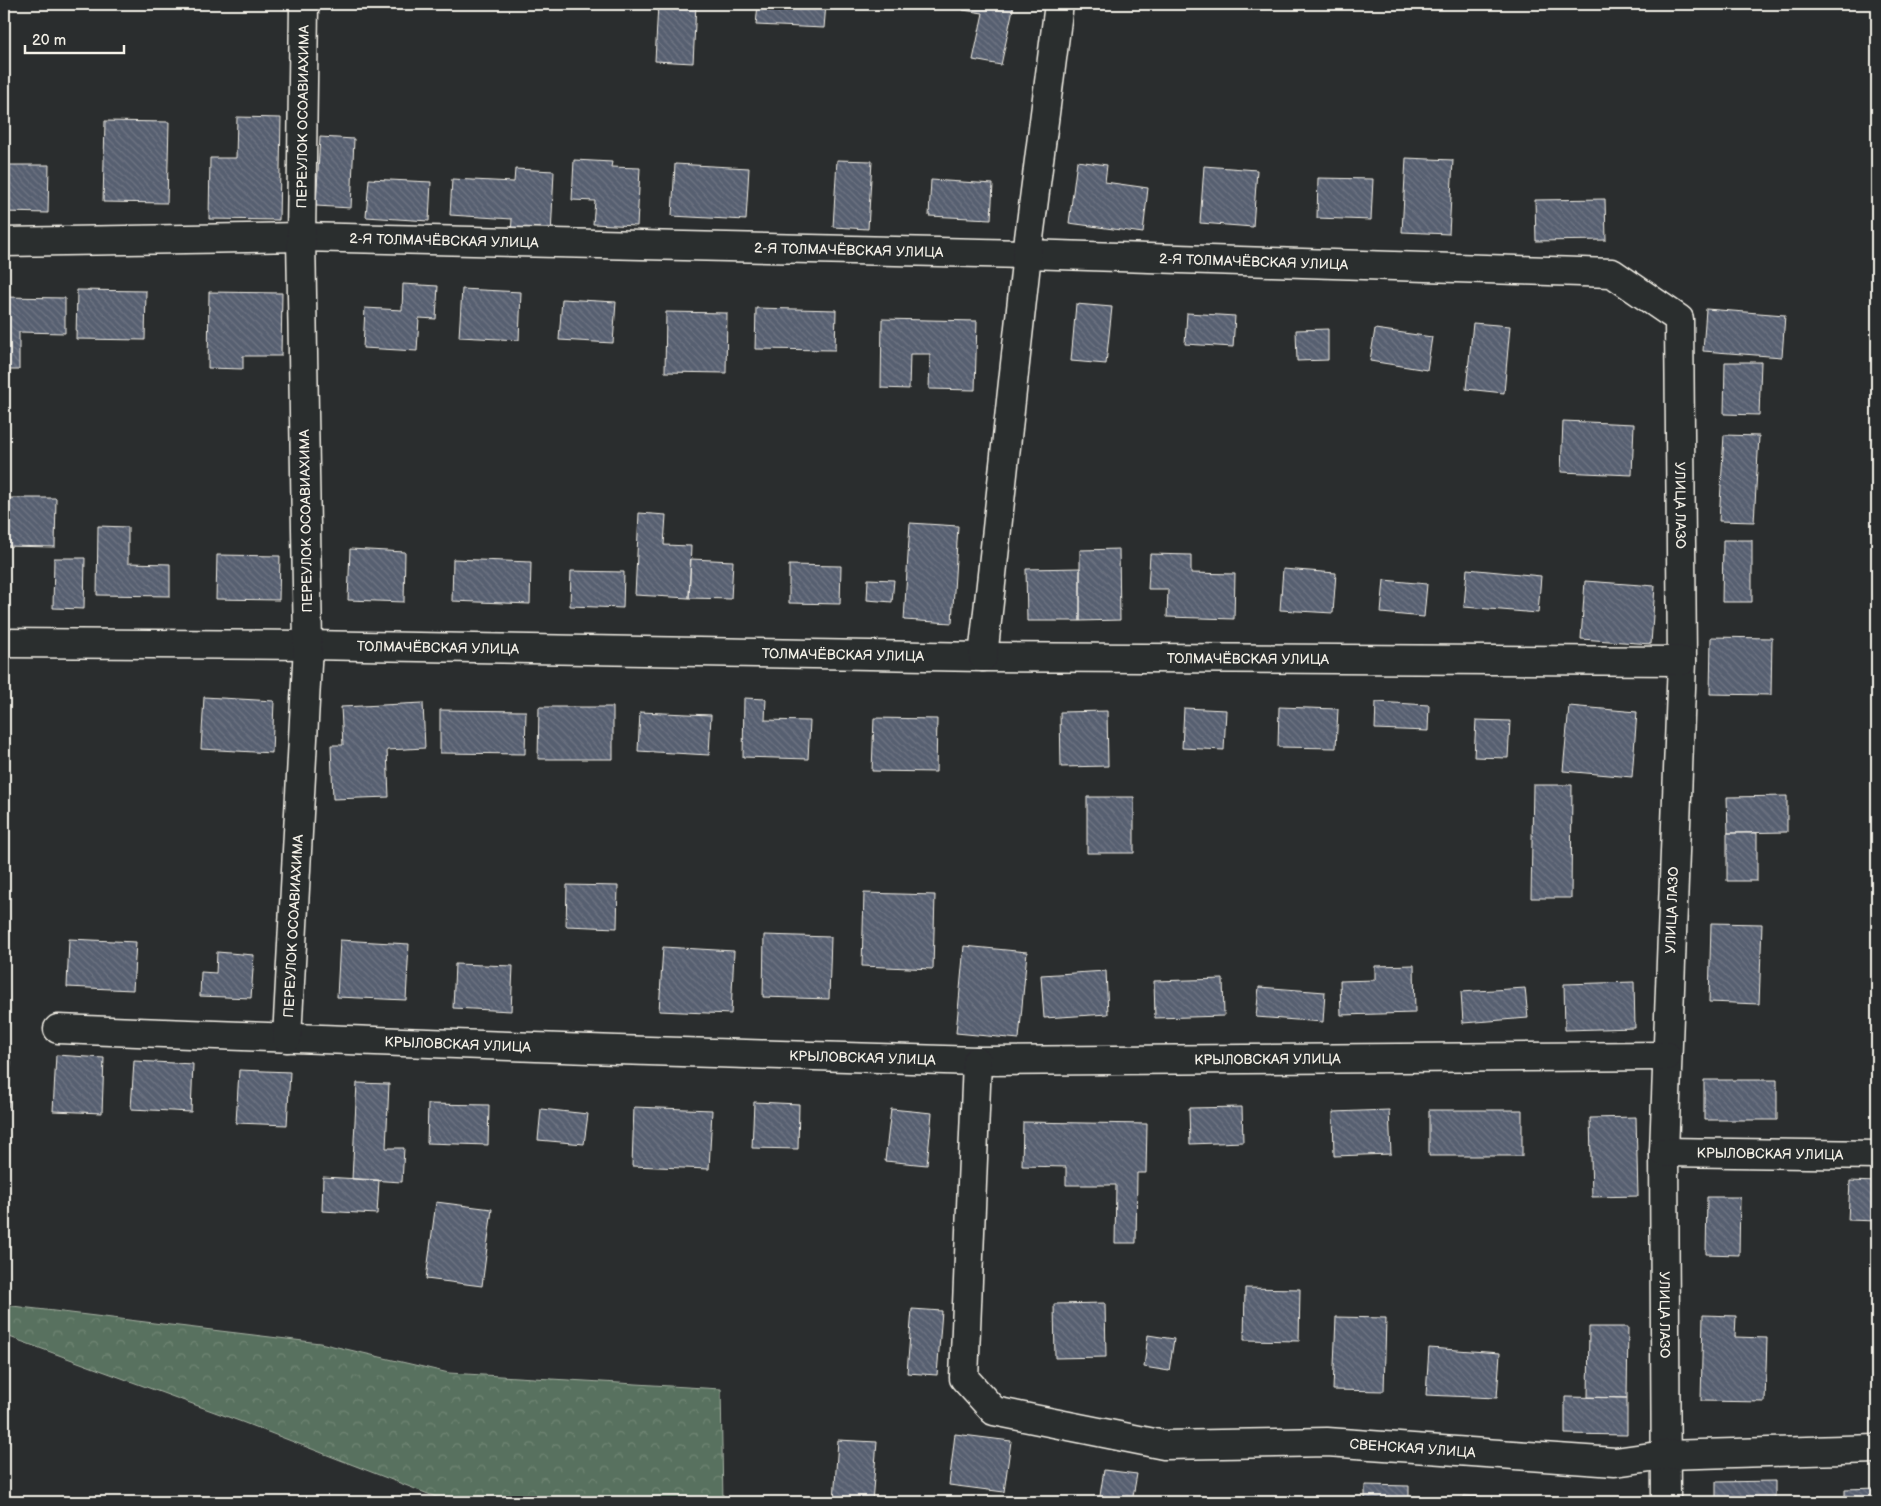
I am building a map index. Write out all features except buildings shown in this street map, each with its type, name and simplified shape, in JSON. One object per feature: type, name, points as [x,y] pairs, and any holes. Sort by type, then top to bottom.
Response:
[{"type":"street","name":"ПЕРЕУЛОК ОСОАВИАХИМА","points":[[287,1038],[308,645],[300,238],[304,4]]},
{"type":"street","points":[[983,657],[1027,254],[1059,4]]},
{"type":"street","name":"2-Я ТОЛМАЧЁВСКАЯ УЛИЦА","points":[[4,242],[300,238],[1027,254],[1612,273],[1679,319]]},
{"type":"street","name":"УЛИЦА ЛАЗО","points":[[1666,1502],[1664,1152],[1682,660],[1679,319]]},
{"type":"street","name":"ТОЛМАЧЁВСКАЯ УЛИЦА","points":[[4,643],[308,645],[983,657],[1682,660]]},
{"type":"street","name":"КРЫЛОВСКАЯ УЛИЦА","points":[[58,1029],[977,1061],[1667,1056]]},
{"type":"street","name":"СВЕНСКАЯ УЛИЦА","points":[[977,1061],[964,1378],[994,1411],[1164,1446],[1327,1442],[1615,1462],[1666,1455],[1877,1449]]},
{"type":"street","name":"КРЫЛОВСКАЯ УЛИЦА","points":[[1664,1152],[1877,1155]]},
{"type":"green space","points":[[4,1305],[320,1343],[449,1373],[721,1389],[723,1502],[445,1502],[242,1422],[4,1335]]}]
